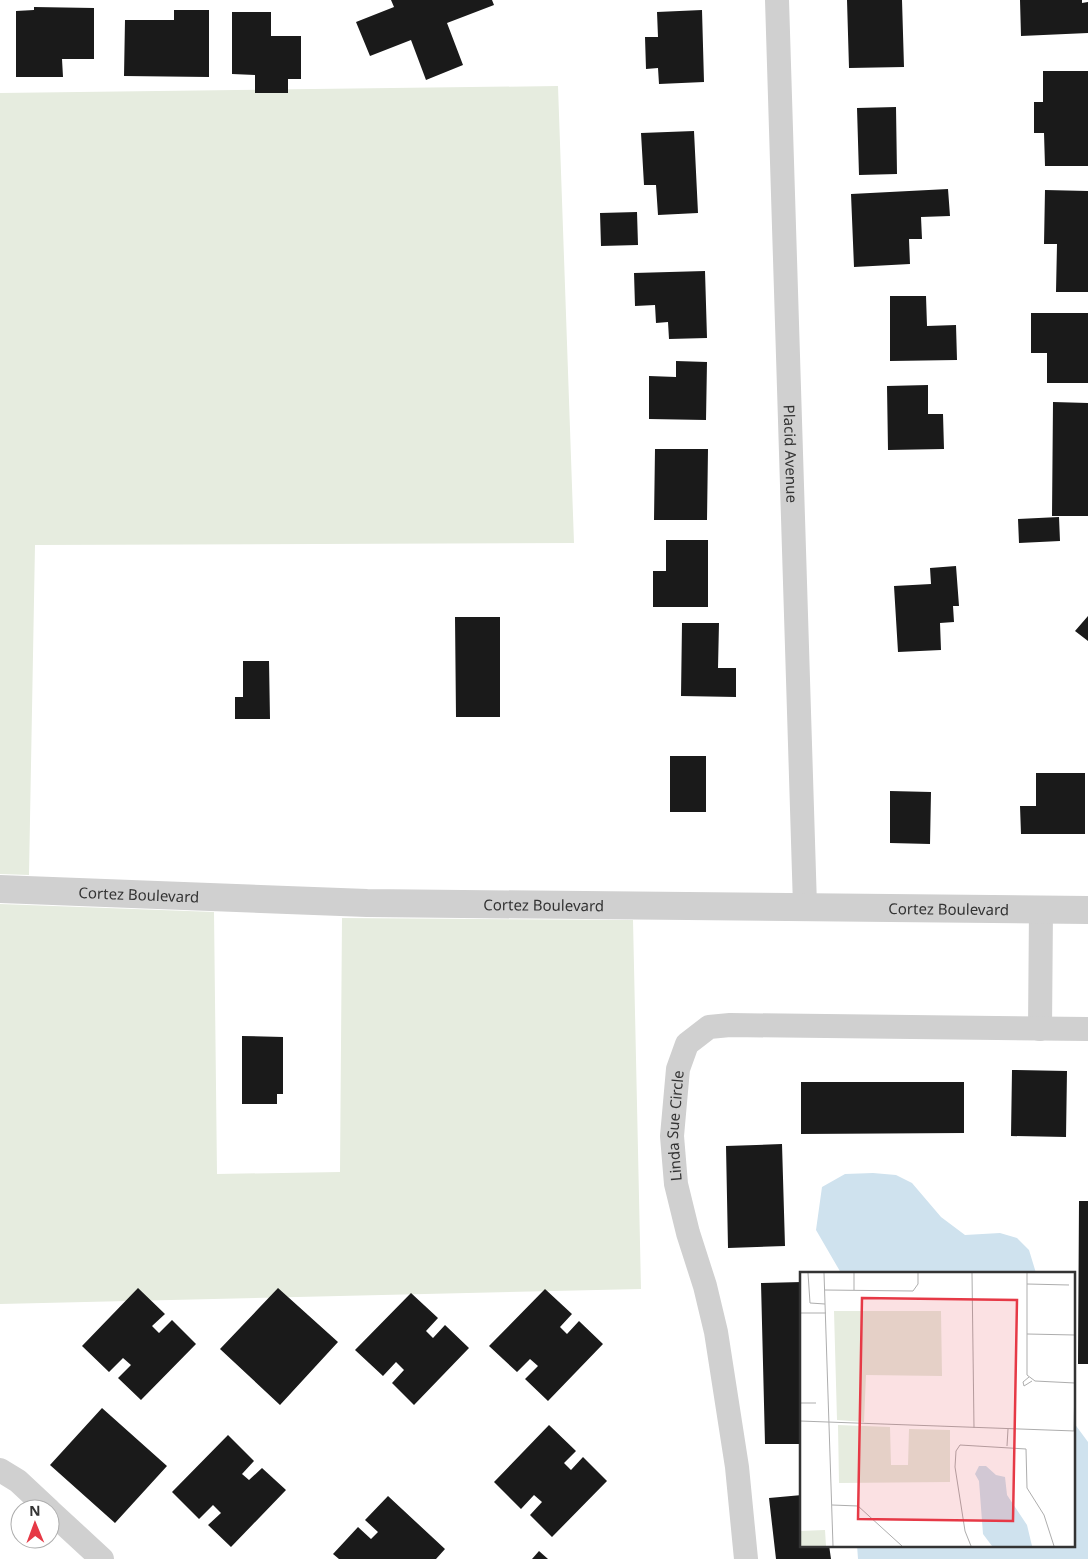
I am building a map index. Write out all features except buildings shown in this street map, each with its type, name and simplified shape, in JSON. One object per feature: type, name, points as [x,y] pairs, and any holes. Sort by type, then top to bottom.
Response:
[{"type":"street","name":"Placid Avenue","points":[[778,0],[805,906]]},
{"type":"street","name":"Cortez Boulevard","points":[[0,889],[367,903],[1088,910]]},
{"type":"street","points":[[1040,1029],[1042,909]]},
{"type":"street","name":"Linda Sue Circle","points":[[746,1559],[736,1468],[716,1332],[676,1184],[672,1136],[678,1069],[687,1044],[708,1027],[730,1025],[1088,1029]]},
{"type":"street","points":[[0,1470],[18,1481],[37,1499]]},
{"type":"street","points":[[60,1520],[102,1559]]},
{"type":"shaded area","points":[[558,86],[574,543],[35,545],[29,875],[0,874],[0,93]]},
{"type":"shaded area","points":[[0,904],[214,912],[217,1174],[340,1172],[342,918],[633,920],[641,1289],[0,1304]]},
{"type":"water","points":[[873,1173],[896,1175],[912,1183],[941,1217],[965,1235],[1000,1233],[1017,1238],[1029,1250],[1036,1272],[840,1272],[816,1230],[822,1187],[845,1174]]},
{"type":"water","points":[[1076,1426],[1088,1442],[1088,1559],[858,1559],[857,1546],[1076,1546]]}]
